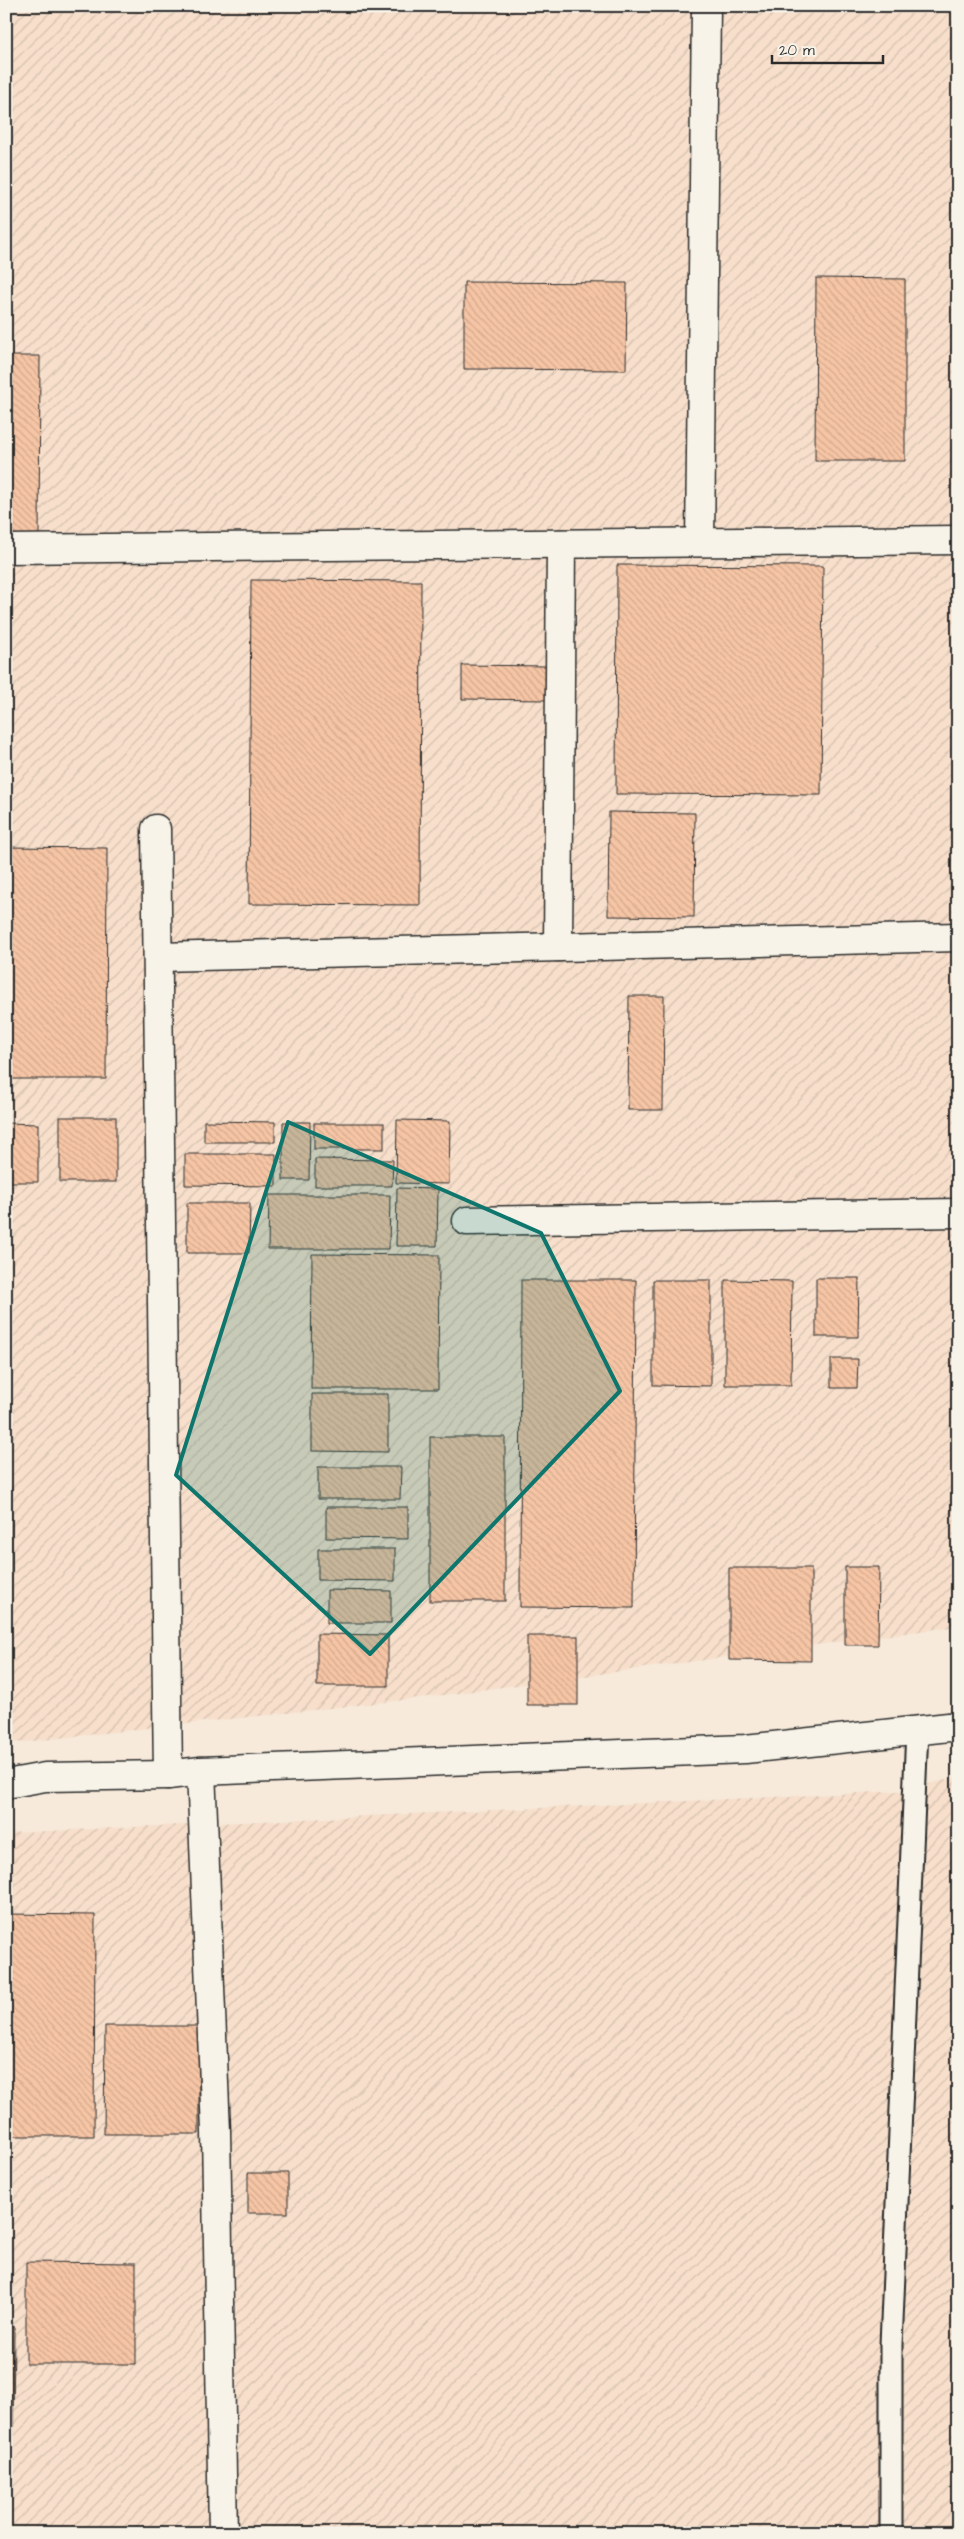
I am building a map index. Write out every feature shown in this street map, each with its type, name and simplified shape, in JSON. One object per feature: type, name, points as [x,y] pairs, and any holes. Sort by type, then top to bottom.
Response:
[{"type":"street","points":[[700,542],[706,6]]},
{"type":"street","points":[[6,549],[958,540]]},
{"type":"street","points":[[558,947],[561,544]]},
{"type":"street","points":[[156,829],[168,1775]]},
{"type":"street","points":[[158,957],[958,938]]},
{"type":"street","points":[[466,1221],[958,1212]]},
{"type":"street","points":[[6,1784],[46,1777],[168,1775],[201,1771],[745,1750],[958,1726]]},
{"type":"street","points":[[201,1771],[216,2131],[223,2533]]},
{"type":"lane","points":[[891,2533],[891,2345],[917,1730]]},
{"type":"highlighted area","points":[[288,1122],[541,1233],[620,1391],[370,1654],[176,1475]]},
{"type":"shaded area","points":[[6,6],[958,6],[958,1626],[421,1698],[6,1744]]},
{"type":"shaded area","points":[[958,1777],[958,2533],[6,2533],[6,1833],[899,1791]]},
{"type":"building","points":[[816,278],[905,279],[905,461],[815,461]]},
{"type":"building","points":[[464,282],[627,283],[626,370],[464,369]]},
{"type":"building","points":[[6,356],[40,356],[39,538],[6,538]]},
{"type":"building","points":[[617,565],[823,566],[821,795],[616,794]]},
{"type":"building","points":[[251,580],[421,581],[420,905],[249,904]]},
{"type":"building","points":[[462,665],[546,666],[546,700],[462,699]]},
{"type":"building","points":[[609,812],[695,813],[694,917],[608,916]]},
{"type":"building","points":[[6,847],[107,848],[106,1079],[6,1079]]},
{"type":"building","points":[[629,996],[664,996],[663,1110],[628,1110]]},
{"type":"building","points":[[60,1117],[116,1117],[116,1182],[60,1182]]},
{"type":"building","points":[[397,1120],[450,1121],[449,1184],[396,1183]]},
{"type":"building","points":[[204,1121],[275,1122],[275,1142],[204,1142]]},
{"type":"building","points":[[283,1122],[310,1122],[309,1180],[283,1180]]},
{"type":"building","points":[[6,1123],[38,1124],[38,1182],[6,1182]]},
{"type":"building","points":[[314,1123],[384,1123],[384,1149],[314,1149]]},
{"type":"building","points":[[185,1154],[276,1154],[276,1186],[185,1185]]},
{"type":"building","points":[[315,1159],[393,1160],[392,1186],[315,1186]]},
{"type":"building","points":[[397,1188],[438,1189],[437,1246],[396,1246]]},
{"type":"building","points":[[269,1195],[390,1195],[389,1249],[268,1249]]},
{"type":"building","points":[[187,1203],[250,1203],[249,1253],[187,1253]]},
{"type":"building","points":[[312,1254],[439,1255],[438,1389],[311,1389]]},
{"type":"building","points":[[816,1278],[859,1278],[858,1337],[816,1337]]},
{"type":"building","points":[[521,1280],[636,1280],[634,1608],[520,1607]]},
{"type":"building","points":[[653,1280],[711,1280],[711,1386],[653,1385]]},
{"type":"building","points":[[725,1280],[792,1281],[791,1385],[725,1385]]},
{"type":"building","points":[[831,1359],[858,1359],[857,1388],[831,1388]]},
{"type":"building","points":[[312,1394],[388,1394],[388,1452],[312,1451]]},
{"type":"building","points":[[430,1437],[505,1437],[505,1601],[430,1601]]},
{"type":"building","points":[[318,1467],[401,1467],[400,1499],[318,1499]]},
{"type":"building","points":[[6,1487],[11,1487],[10,1746],[6,1746]]},
{"type":"building","points":[[326,1507],[408,1507],[408,1539],[326,1538]]},
{"type":"building","points":[[318,1549],[395,1549],[395,1581],[318,1580]]},
{"type":"building","points":[[845,1567],[879,1567],[878,1645],[845,1645]]},
{"type":"building","points":[[729,1568],[811,1568],[811,1661],[729,1660]]},
{"type":"building","points":[[327,1590],[391,1591],[391,1623],[327,1623]]},
{"type":"building","points":[[317,1634],[388,1635],[388,1686],[317,1686]]},
{"type":"building","points":[[527,1636],[578,1636],[578,1705],[527,1705]]},
{"type":"building","points":[[6,1914],[95,1915],[94,2136],[6,2136]]},
{"type":"building","points":[[105,2026],[199,2026],[199,2134],[104,2134]]},
{"type":"building","points":[[248,2173],[288,2173],[288,2213],[248,2213]]},
{"type":"building","points":[[26,2262],[136,2263],[136,2364],[26,2364]]},
{"type":"building","points":[[6,2327],[14,2327],[13,2435],[6,2435]]}]
